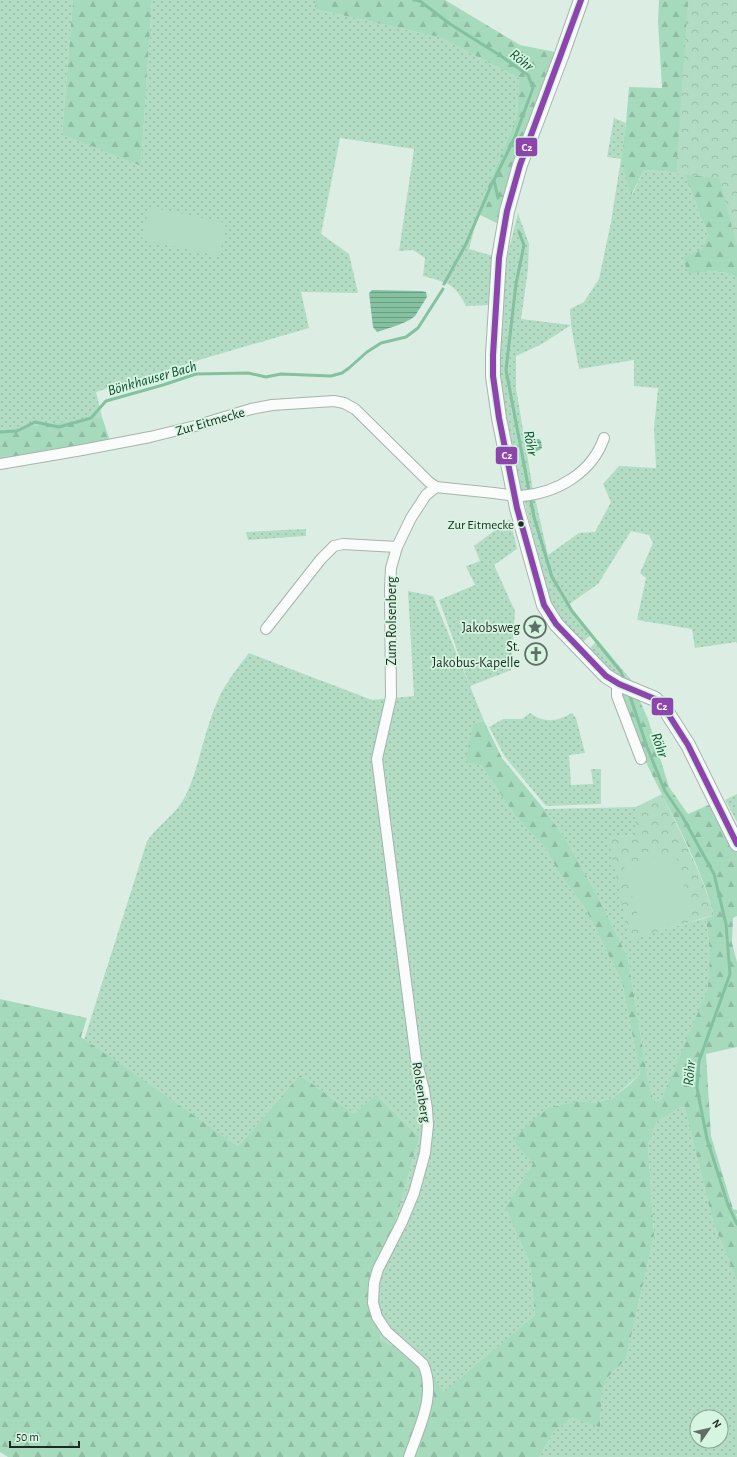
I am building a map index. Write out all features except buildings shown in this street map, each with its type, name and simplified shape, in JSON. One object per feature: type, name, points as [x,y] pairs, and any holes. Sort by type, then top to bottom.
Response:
[{"type":"main road","points":[[581,0],[520,165],[502,235],[492,355],[493,376],[499,418],[534,570],[544,605],[556,624],[606,676],[619,684],[654,699],[674,721],[688,744],[737,844]]},
{"type":"street","name":"Zur Eitmecke","points":[[0,464],[112,444],[195,426],[251,409],[296,403],[340,401],[355,409],[429,482],[436,487]]},
{"type":"street","points":[[436,487],[518,496],[554,489],[574,479],[600,450],[604,438]]},
{"type":"street","name":"Zum Rolsenberg","points":[[391,697],[390,573],[397,547],[411,518],[426,495],[436,487]]},
{"type":"street","points":[[266,629],[321,559],[334,546],[343,544],[397,547]]},
{"type":"street","points":[[619,684],[617,696],[641,759]]},
{"type":"street","name":"Rolsenberg","points":[[391,697],[377,759],[414,1045],[424,1090],[428,1125],[425,1152],[414,1193],[402,1222],[378,1269],[374,1283],[373,1303],[377,1317],[384,1328],[423,1364],[426,1371],[427,1402],[409,1457]]},
{"type":"green space","points":[[0,0],[73,0],[62,133],[141,166],[152,0],[315,0],[315,9],[439,37],[519,78],[517,116],[482,201],[469,249],[493,256],[490,305],[466,306],[458,292],[449,285],[423,276],[425,258],[413,250],[399,251],[414,149],[340,138],[321,234],[349,254],[358,293],[301,292],[309,328],[96,392],[102,417],[0,430]]},
{"type":"green space","points":[[73,0],[152,0],[141,166],[62,134]]},
{"type":"green space","points":[[315,0],[445,0],[520,45],[555,52],[499,224],[478,214],[517,116],[519,78],[439,37],[315,9]]},
{"type":"green space","points":[[659,0],[737,0],[737,278],[733,275],[721,272],[688,274],[683,257],[701,250],[708,235],[684,173],[644,170],[631,195],[621,159],[629,87],[662,88],[658,22]]},
{"type":"green space","points":[[688,0],[737,0],[737,246],[719,178],[676,174]]},
{"type":"green space","points":[[614,118],[626,123],[621,159],[607,157]]},
{"type":"green space","points":[[621,159],[632,195],[644,170],[684,173],[708,235],[688,273],[721,272],[733,275],[737,278],[737,644],[736,642],[695,648],[692,629],[637,620],[646,578],[640,573],[653,543],[649,535],[631,531],[598,584],[568,605],[592,634],[582,643],[564,623],[548,599],[537,563],[534,540],[524,500],[535,498],[548,555],[579,533],[595,532],[611,502],[603,484],[619,466],[656,468],[654,428],[658,388],[634,386],[634,360],[579,369],[571,325],[570,309],[584,302],[599,279],[611,222]]},
{"type":"green space","points":[[149,207],[226,223],[220,256],[142,240]]},
{"type":"green space","points":[[518,213],[529,244],[528,270],[521,319],[571,325],[542,344],[516,356],[516,388],[533,490],[520,492],[504,416],[499,372],[498,345],[506,261]]},
{"type":"green space","points":[[102,417],[110,441],[0,461],[0,430]]},
{"type":"green space","points":[[510,519],[517,549],[494,565],[515,611],[511,670],[470,686],[484,721],[474,723],[481,765],[516,817],[545,848],[560,874],[586,910],[622,982],[640,1074],[613,1098],[595,1103],[579,1101],[533,1164],[505,1207],[530,1264],[535,1315],[444,1393],[423,1364],[381,1341],[375,1295],[419,1137],[376,1094],[354,1114],[300,1075],[238,1146],[84,1040],[147,841],[177,809],[185,797],[194,775],[207,729],[221,693],[249,653],[372,700],[414,696],[408,591],[433,596],[469,684],[439,600],[475,585],[466,566],[480,561],[474,546]]},
{"type":"green space","points":[[306,529],[306,536],[248,540],[246,532]]},
{"type":"green space","points":[[598,640],[631,680],[613,674],[588,650]]},
{"type":"green space","points":[[619,690],[637,695],[648,719],[669,787],[688,814],[713,803],[737,851],[737,916],[733,918],[732,943],[737,962],[737,1047],[706,1054],[711,1136],[733,1209],[737,1210],[737,1281],[713,1222],[684,1105],[657,1122],[648,1144],[654,1236],[626,1359],[607,1378],[602,1393],[600,1427],[572,1418],[554,1431],[539,1457],[8,1457],[0,1452],[0,999],[87,1018],[81,1037],[238,1146],[300,1075],[354,1114],[376,1094],[419,1137],[375,1295],[381,1340],[423,1364],[444,1392],[535,1315],[530,1264],[505,1207],[533,1164],[513,1140],[532,1120],[549,1108],[579,1101],[595,1103],[613,1098],[640,1074],[622,982],[586,910],[560,874],[545,848],[516,817],[481,765],[465,762],[474,723],[484,721],[502,758],[544,809],[568,843],[602,904],[628,958],[647,1075],[654,1103],[661,1100],[708,989],[710,952],[706,918],[714,915],[708,894],[692,854],[643,756]]},
{"type":"green space","points":[[530,713],[545,720],[556,720],[572,713],[576,718],[585,753],[569,755],[571,785],[593,784],[591,769],[601,769],[601,804],[546,806],[505,757],[489,727],[503,719],[522,719]]},
{"type":"green space","points":[[662,794],[697,869],[714,915],[630,940],[608,838],[635,835],[636,807]]},
{"type":"green space","points":[[737,794],[737,822],[725,800]]},
{"type":"green space","points":[[636,807],[636,835],[609,838],[630,939],[706,918],[710,952],[709,989],[661,1100],[654,1104],[647,1075],[628,958],[602,904],[568,843],[544,809]]},
{"type":"green space","points":[[675,852],[693,917],[642,931],[624,866]]},
{"type":"green space","points":[[684,1105],[713,1222],[737,1281],[737,1457],[539,1457],[554,1431],[572,1418],[600,1426],[602,1393],[607,1378],[626,1359],[654,1236],[648,1144],[657,1122]]},
{"type":"water","points":[[372,290],[422,291],[426,292],[427,297],[412,319],[397,326],[377,332],[373,327],[369,293]]},
{"type":"water","points":[[530,439],[539,439],[541,441],[542,448],[536,451],[529,450],[528,441]]},
{"type":"waterway","name":"Röhr","points":[[414,0],[420,1],[450,24],[528,75],[533,88],[515,137],[494,180],[498,198]]},
{"type":"waterway","points":[[444,284],[466,244],[493,181]]},
{"type":"waterway","name":"Röhr","points":[[519,232],[524,245],[516,284],[506,370],[534,517],[552,577],[572,611],[621,672],[625,682]]},
{"type":"waterway","name":"Bönkhauser Bach","points":[[0,432],[17,431],[35,422],[59,427],[91,418],[106,401],[196,374],[248,373],[266,377],[281,374],[331,376],[342,373],[367,352],[381,343],[406,337],[418,328],[443,289]]},
{"type":"waterway","name":"Röhr","points":[[629,693],[647,747],[665,791],[682,816],[714,874],[726,924],[730,974],[699,1061],[697,1088],[707,1139],[728,1205],[737,1224]]},
{"type":"transit line","name":"C2","points":[[581,0],[520,165],[507,211],[499,258],[493,355],[493,376],[499,418],[517,508],[544,605],[556,624],[606,676],[619,684],[655,699],[665,709],[688,745],[737,844]]},
{"type":"place","name":"Zur Eitmecke","points":[[521,524]]},
{"type":"place","name":"Jakobsweg","points":[[535,627]]},
{"type":"place","name":"St. Jakobus-Kapelle","points":[[536,654]]}]
